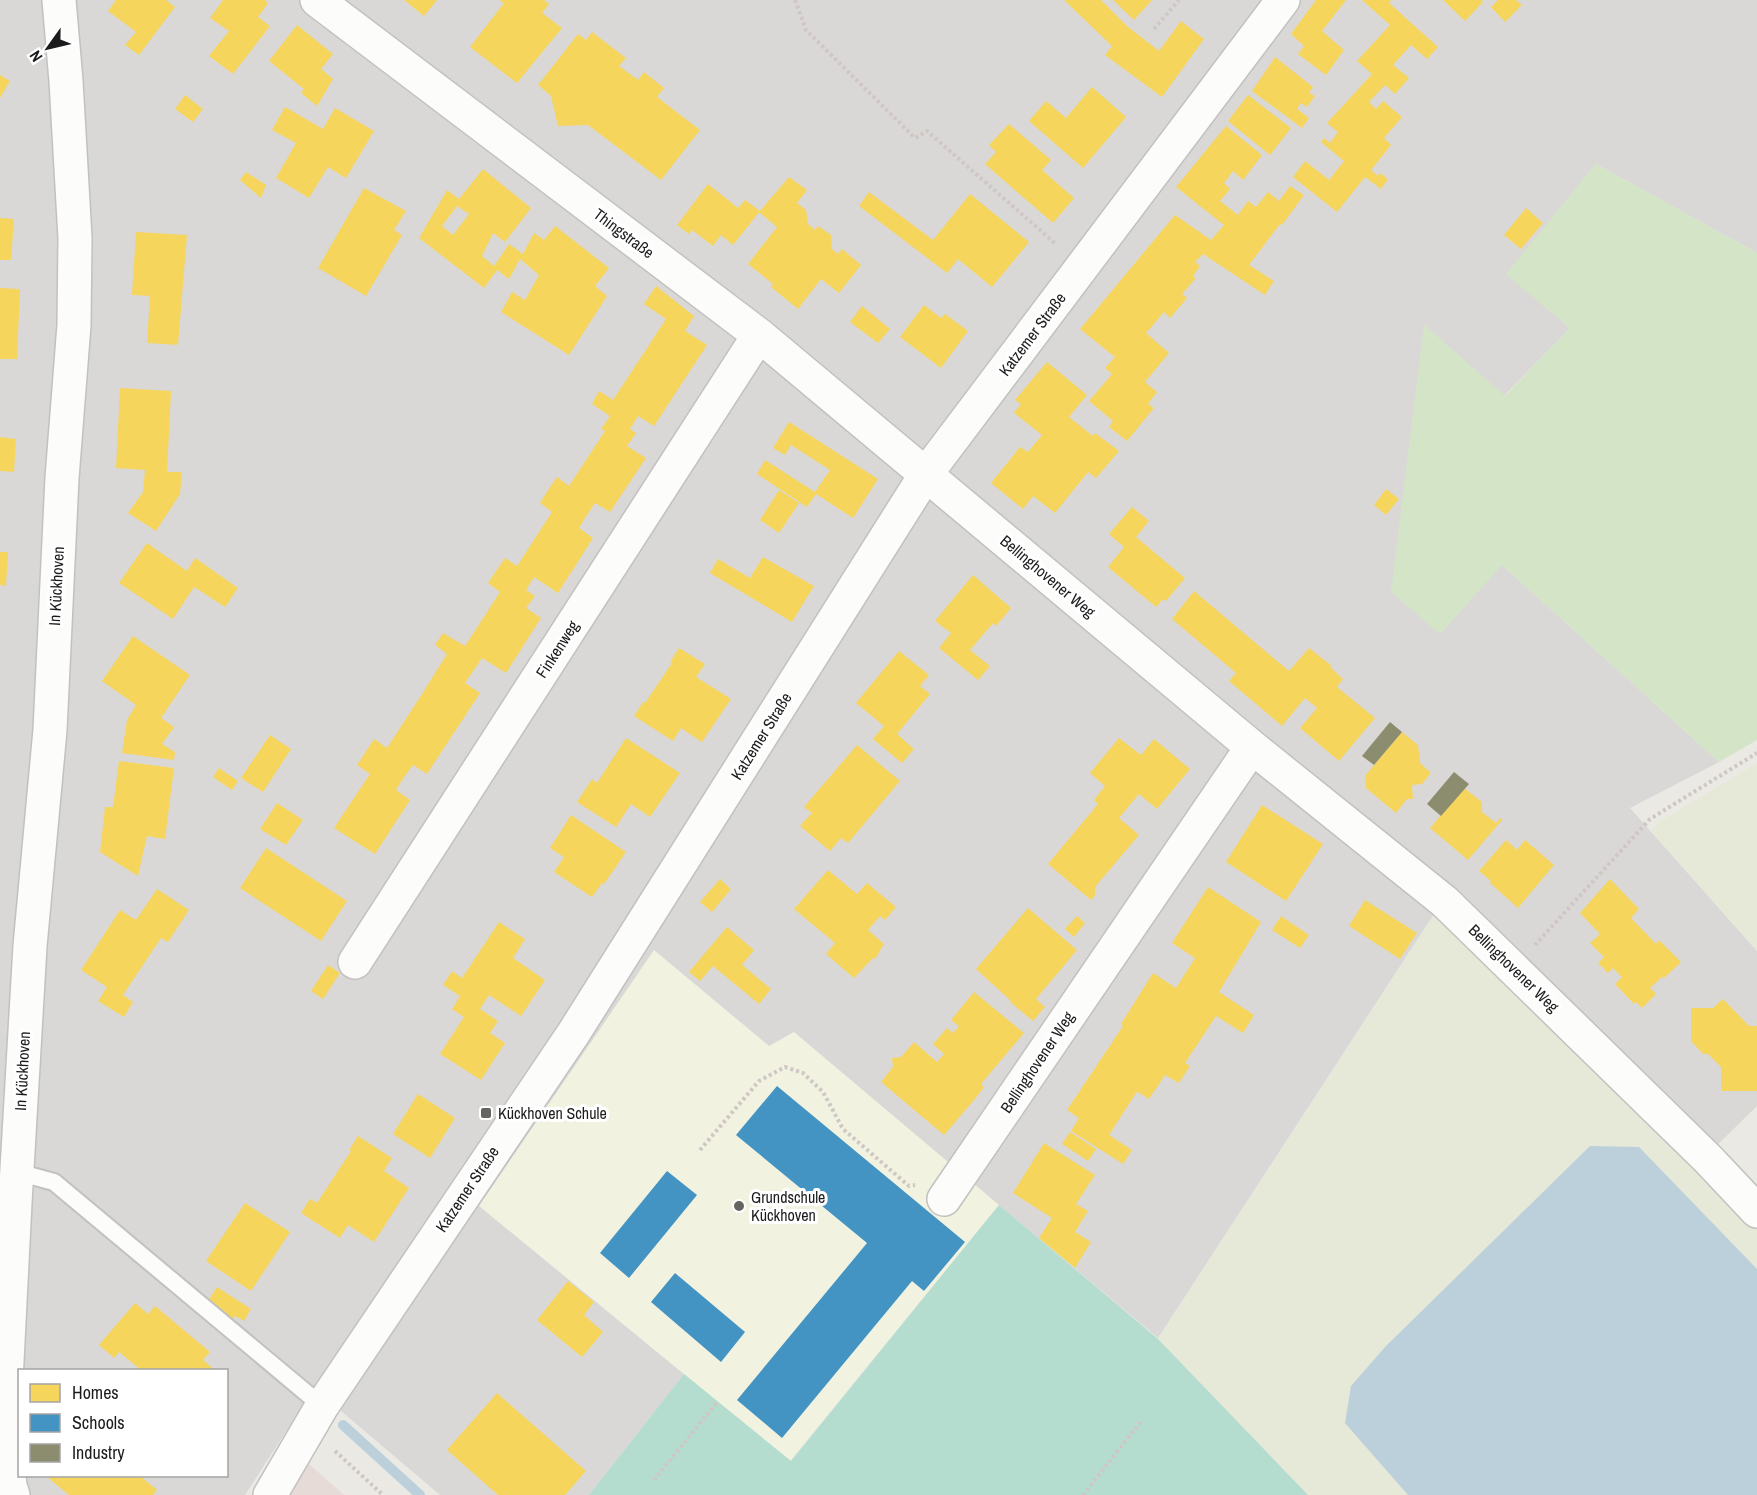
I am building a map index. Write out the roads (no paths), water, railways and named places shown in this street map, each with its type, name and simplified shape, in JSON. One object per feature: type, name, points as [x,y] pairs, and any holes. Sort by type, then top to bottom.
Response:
[{"type":"street","name":"In Kückhoven","points":[[13,1495],[10,1486],[4,1421],[30,946],[50,730],[62,478],[74,325],[75,238],[66,81],[58,0]]},
{"type":"street","name":"Thingstraße","points":[[317,0],[759,335],[926,474]]},
{"type":"street","name":"Katzemer Straße","points":[[270,1495],[316,1418],[573,1034],[926,474],[1283,0]]},
{"type":"street","name":"Finkenweg","points":[[355,962],[759,335]]},
{"type":"street","name":"Bellinghovener Weg","points":[[926,474],[1252,747],[1445,902],[1708,1159],[1757,1211]]},
{"type":"street","name":"Bellinghovener Weg","points":[[944,1199],[1252,747]]},
{"type":"lane","points":[[17,1172],[54,1182],[316,1418]]},
{"type":"water","points":[[1590,1146],[1639,1147],[1757,1269],[1757,1495],[1408,1495],[1345,1423],[1351,1386],[1385,1347]]},
{"type":"waterway","points":[[343,1425],[420,1495]]},
{"type":"place","name":"Kückhoven Schule","points":[[486,1113]]},
{"type":"place","name":"Grundschule Kückhoven","points":[[739,1206]]}]
